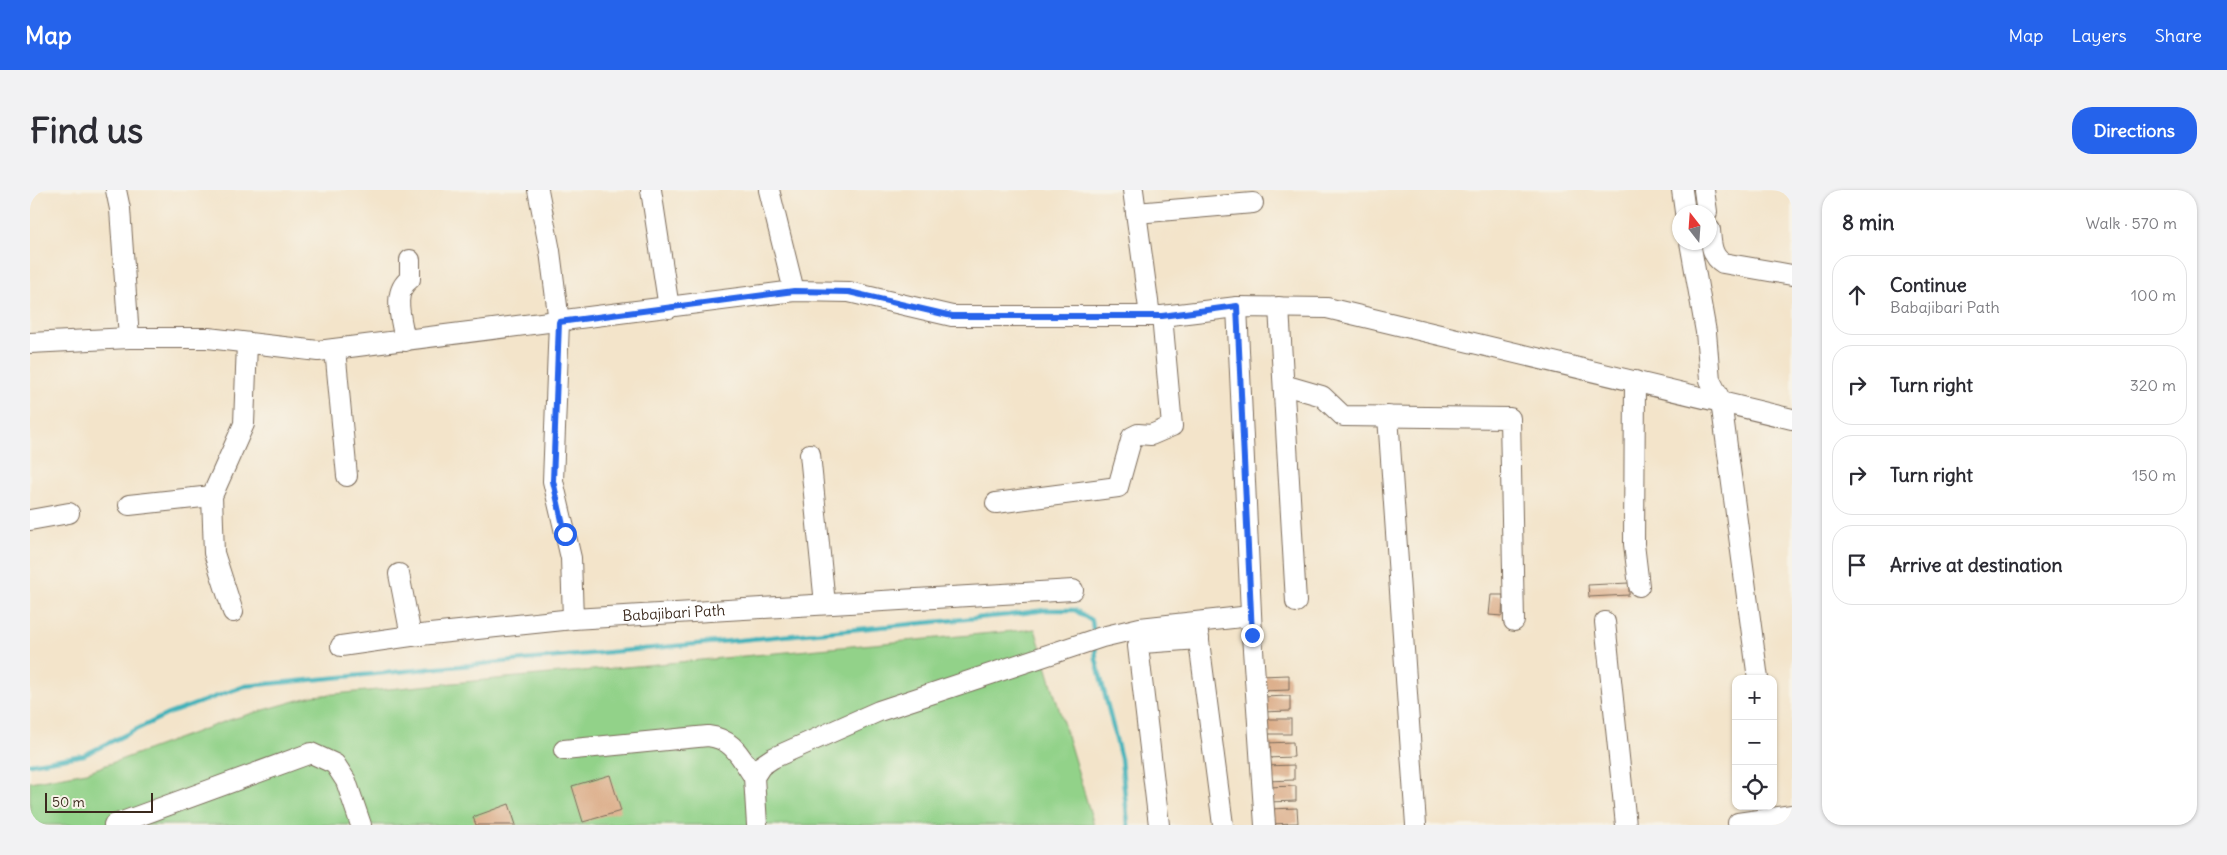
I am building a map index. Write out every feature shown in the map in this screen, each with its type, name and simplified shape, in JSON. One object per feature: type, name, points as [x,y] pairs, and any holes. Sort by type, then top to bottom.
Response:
[{"type":"street","points":[[116,190],[120,209],[129,338]]},
{"type":"street","points":[[538,190],[550,251],[559,322],[553,481],[571,558],[573,619]]},
{"type":"street","points":[[651,190],[669,308]]},
{"type":"street","points":[[769,190],[794,291]]},
{"type":"street","points":[[996,503],[1118,486],[1132,437],[1138,434],[1152,435],[1172,426],[1156,316],[1133,190]]},
{"type":"street","points":[[1682,190],[1684,205]]},
{"type":"street","points":[[1704,190],[1706,205]]},
{"type":"street","points":[[1136,213],[1253,203]]},
{"type":"street","points":[[1691,250],[1706,332],[1710,380],[1721,401],[1757,675]]},
{"type":"street","points":[[1713,250],[1716,260],[1723,263],[1792,275]]},
{"type":"street","points":[[405,341],[398,296],[402,284],[410,279],[410,260]]},
{"type":"street","points":[[30,343],[129,338],[208,338],[318,351],[794,291],[849,292],[952,316],[1156,316],[1237,306],[1327,308],[1721,401],[1792,420]]},
{"type":"street","points":[[1237,306],[1251,616],[1265,825]]},
{"type":"street","points":[[1279,307],[1296,602]]},
{"type":"street","points":[[233,612],[214,553],[212,496],[244,424],[247,343]]},
{"type":"street","points":[[335,349],[347,476]]},
{"type":"street","points":[[1634,381],[1634,544],[1638,586]]},
{"type":"street","points":[[1284,385],[1322,396],[1343,416],[1510,418],[1514,621]]},
{"type":"street","points":[[1388,416],[1416,825]]},
{"type":"street","points":[[810,454],[825,604]]},
{"type":"street","points":[[129,505],[212,496]]},
{"type":"street","points":[[30,520],[69,513]]},
{"type":"street","points":[[399,574],[411,636]]},
{"type":"street","name":"Babajibari Path","points":[[341,646],[411,636],[573,619],[1073,590]]},
{"type":"street","points":[[1160,825],[1138,646],[1142,643],[1251,616]]},
{"type":"street","points":[[1605,622],[1626,825]]},
{"type":"street","points":[[754,776],[761,766],[773,758],[879,711],[1093,640],[1140,628],[1198,630]]},
{"type":"street","points":[[1198,630],[1222,825]]},
{"type":"street","points":[[564,750],[714,737],[721,738],[731,744],[754,776],[758,825]]},
{"type":"street","points":[[114,825],[311,753],[335,764],[346,781],[361,825]]},
{"type":"street","points":[[1740,818],[1792,815]]},
{"type":"green space","points":[[1035,629],[1094,825],[30,825],[30,782],[87,772],[229,720],[313,696]]},
{"type":"building","points":[[1629,583],[1629,595],[1589,597],[1588,585]]},
{"type":"building","points":[[1491,595],[1503,595],[1502,616],[1489,615]]},
{"type":"building","points":[[1289,675],[1289,690],[1261,691],[1260,676]]},
{"type":"building","points":[[1290,696],[1290,711],[1262,712],[1262,697]]},
{"type":"building","points":[[1263,719],[1291,719],[1291,734],[1263,734]]},
{"type":"building","points":[[1293,742],[1294,757],[1265,758],[1265,743]]},
{"type":"building","points":[[1294,765],[1294,780],[1266,781],[1265,766]]},
{"type":"building","points":[[610,775],[621,811],[583,822],[572,786]]},
{"type":"building","points":[[1296,786],[1296,801],[1268,802],[1267,787]]},
{"type":"building","points":[[509,804],[516,825],[476,825],[473,817]]},
{"type":"building","points":[[1297,808],[1298,823],[1269,824],[1269,809]]},
{"type":"waterway","points":[[30,764],[84,755],[168,714],[245,686],[1009,615],[1045,610],[1075,610],[1092,621],[1094,635]]},
{"type":"waterway","points":[[1095,645],[1096,659],[1121,759],[1128,825]]},
{"type":"route","points":[[565,534],[553,481],[559,322],[794,291],[849,292],[952,316],[1162,316],[1237,306],[1252,635]]}]
